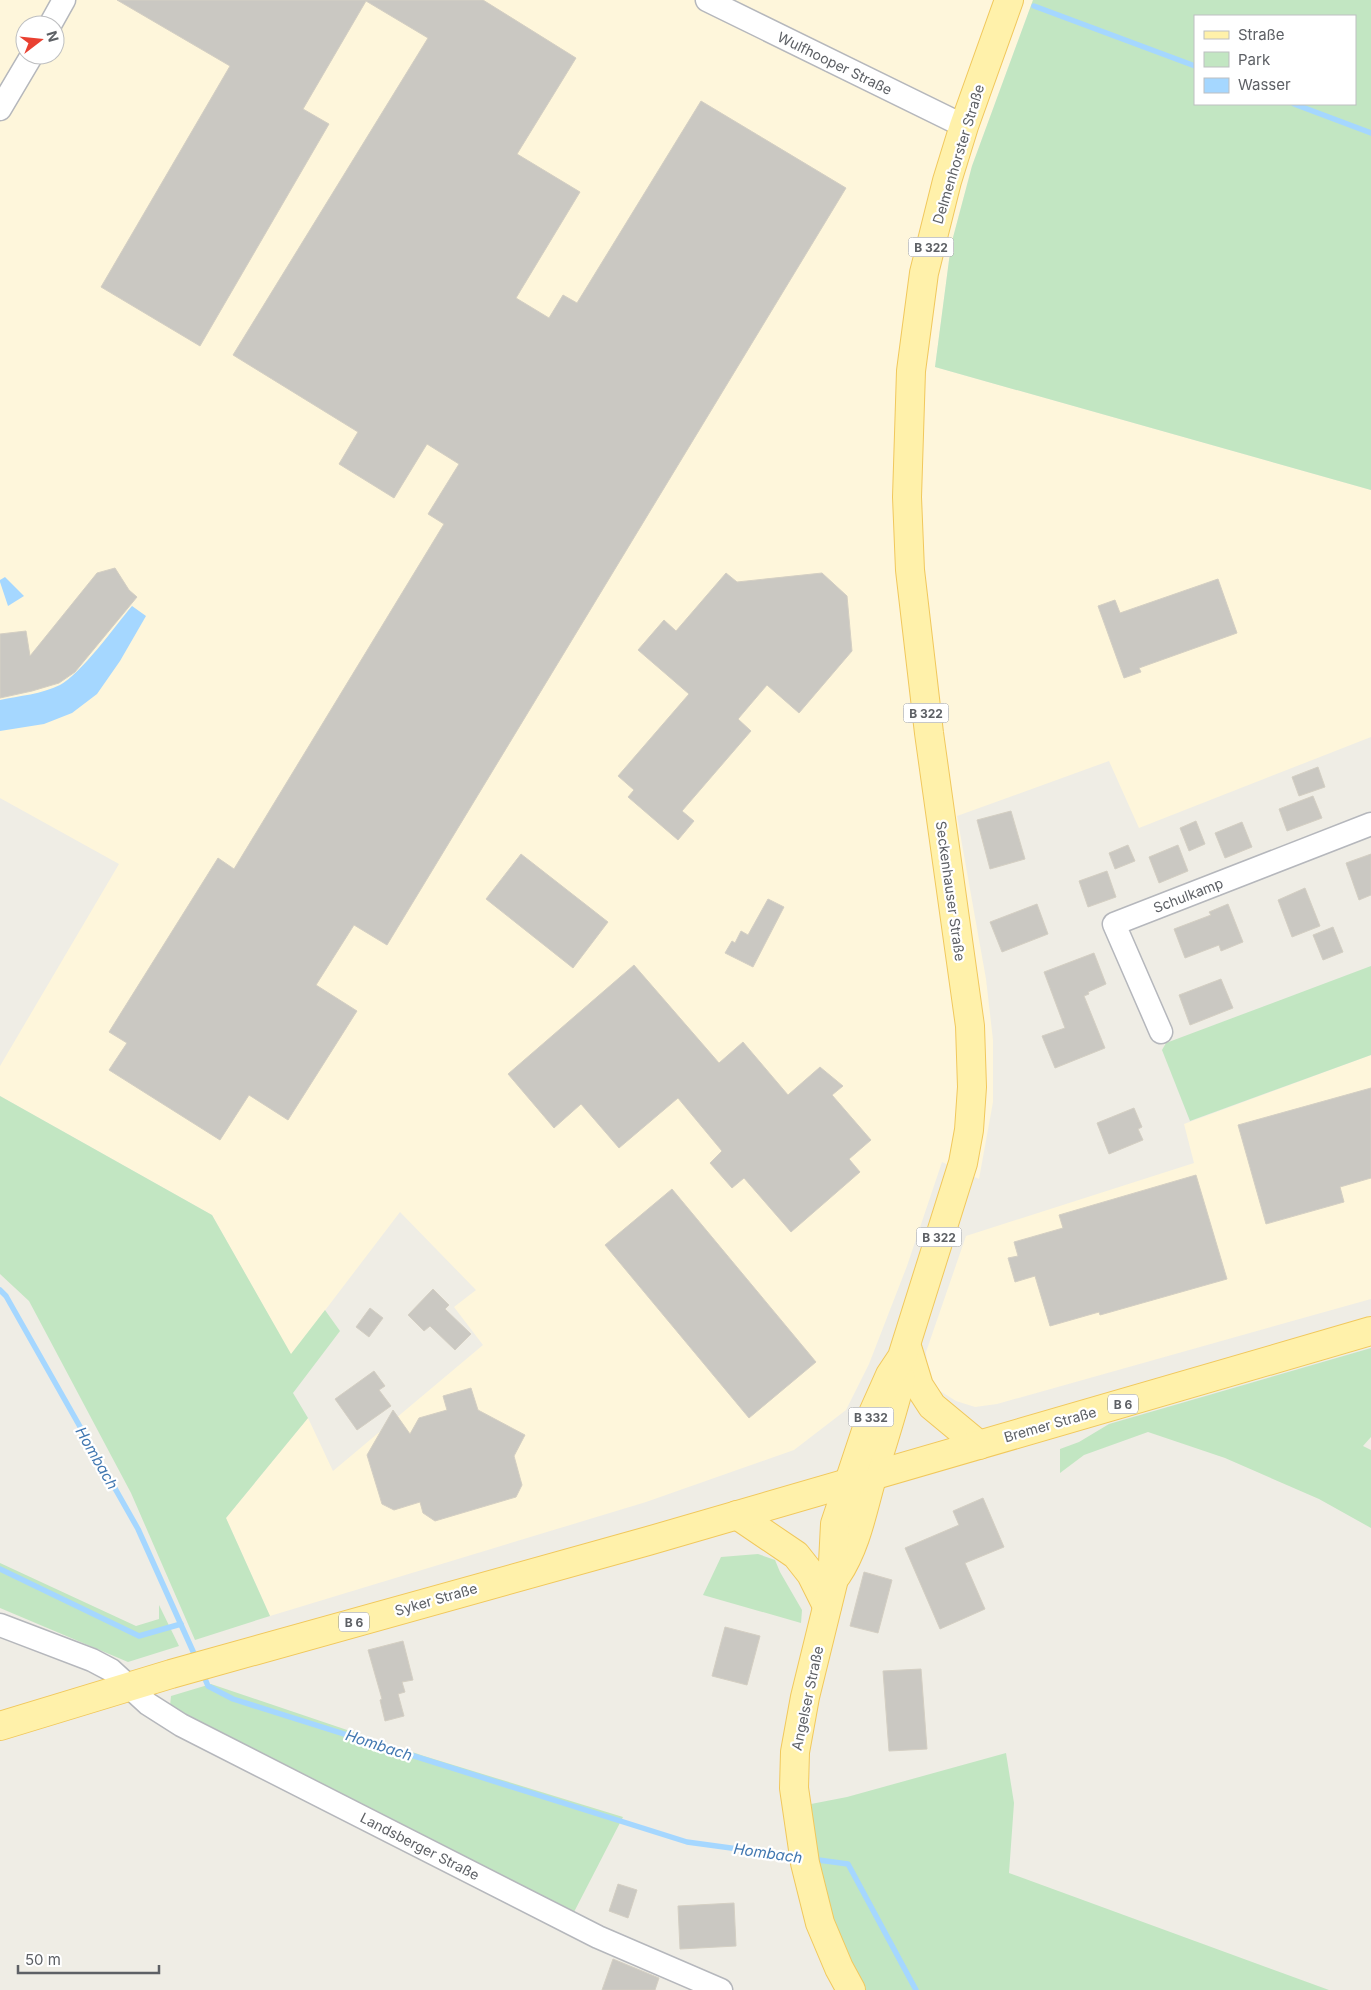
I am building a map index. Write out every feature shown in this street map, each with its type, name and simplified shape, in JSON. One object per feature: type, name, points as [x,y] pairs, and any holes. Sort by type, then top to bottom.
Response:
[{"type":"main road","name":"Delmenhorster Straße","points":[[908,416],[911,371],[924,273],[947,180],[964,126],[1010,0]]},
{"type":"main road","name":"Seckenhauser Straße","points":[[904,1351],[962,1163],[969,1130],[972,1087],[970,1026],[929,733],[911,580],[907,497],[908,416]]},
{"type":"main road","name":"Bremer Straße","points":[[862,1477],[1371,1331]]},
{"type":"main road","points":[[904,1351],[919,1386],[932,1406],[979,1445]]},
{"type":"main road","name":"B 322","points":[[862,1477],[889,1426],[901,1379],[904,1351]]},
{"type":"main road","name":"Syker Straße","points":[[0,1726],[171,1674],[862,1477]]},
{"type":"main road","name":"Angelser Straße","points":[[846,1989],[820,1923],[804,1852],[794,1788],[795,1752],[805,1697],[834,1579],[844,1564],[857,1532],[862,1477]]},
{"type":"main road","points":[[737,1514],[796,1555],[811,1574],[827,1606]]},
{"type":"street","points":[[56,15],[64,0]]},
{"type":"street","name":"Wulfhooper Straße","points":[[706,0],[964,126]]},
{"type":"street","points":[[0,109],[26,65]]},
{"type":"street","name":"Schulkamp","points":[[1161,1032],[1114,924],[1371,824]]},
{"type":"street","name":"Landsberger Straße","points":[[0,1625],[92,1660],[111,1670],[148,1704],[181,1725],[598,1937],[721,1990]]},
{"type":"shaded area","points":[[0,0],[1033,0],[972,166],[951,245],[935,367],[1371,490],[1371,737],[1139,828],[1109,761],[957,816],[986,979],[993,1040],[993,1102],[979,1179],[942,1162],[907,1266],[869,1364],[846,1410],[794,1450],[646,1502],[270,1616],[226,1518],[308,1418],[333,1471],[483,1345],[454,1307],[476,1290],[400,1212],[291,1355],[212,1215],[0,1096],[0,1066],[119,864],[0,798]]},
{"type":"shaded area","points":[[1371,1055],[1371,1299],[997,1404],[975,1407],[956,1401],[940,1391],[928,1373],[926,1352],[966,1236],[1194,1163],[1184,1124]]},
{"type":"green space","points":[[1033,0],[1371,0],[1371,490],[935,367],[951,245],[972,166]]},
{"type":"green space","points":[[1371,966],[1371,1055],[1190,1121],[1162,1050],[1166,1043]]},
{"type":"green space","points":[[0,1096],[212,1215],[291,1354],[325,1310],[340,1331],[293,1393],[308,1418],[226,1518],[270,1616],[195,1640],[131,1493],[29,1301],[0,1274]]},
{"type":"green space","points":[[1371,1348],[1371,1437],[1363,1446],[1371,1450],[1371,1528],[1319,1499],[1225,1458],[1148,1432],[1084,1455],[1060,1473],[1060,1449],[1079,1442],[1109,1424]]},
{"type":"green space","points":[[758,1554],[775,1560],[802,1610],[801,1623],[703,1595],[721,1557]]},
{"type":"green space","points":[[0,1563],[136,1626],[159,1619],[159,1605],[179,1646],[128,1662],[0,1608]]},
{"type":"green space","points":[[211,1684],[424,1756],[623,1817],[574,1912],[190,1720],[170,1706],[171,1696]]},
{"type":"green space","points":[[1006,1753],[1014,1803],[1009,1873],[1329,1990],[866,1990],[844,1948],[828,1903],[820,1872],[811,1804],[847,1797]]},
{"type":"water","points":[[5,577],[24,596],[8,606],[0,582]]},
{"type":"water","points":[[132,606],[146,616],[120,661],[97,694],[72,713],[44,724],[0,731],[0,700],[46,691],[60,685],[78,671]]},
{"type":"building","points":[[117,0],[483,0],[576,58],[517,154],[580,192],[516,298],[549,318],[563,295],[577,303],[701,101],[846,188],[387,945],[354,925],[316,985],[357,1011],[288,1120],[249,1095],[220,1140],[109,1070],[127,1043],[109,1032],[218,858],[234,869],[444,524],[428,514],[459,464],[427,444],[394,498],[339,464],[358,432],[233,355],[428,38],[366,1],[303,109],[329,124],[200,346],[101,287],[230,66]]},
{"type":"building","points":[[115,568],[129,590],[137,597],[75,672],[59,683],[0,698],[0,634],[26,631],[30,656],[97,573]]},
{"type":"building","points":[[726,573],[737,582],[822,573],[847,596],[852,651],[799,713],[767,685],[738,719],[751,731],[682,811],[694,821],[678,840],[628,797],[634,790],[618,776],[689,694],[638,650],[664,620],[676,631]]},
{"type":"building","points":[[1218,579],[1237,633],[1139,668],[1141,672],[1124,678],[1098,606],[1115,600],[1120,613]]},
{"type":"building","points":[[1318,767],[1325,787],[1299,796],[1292,777]]},
{"type":"building","points":[[1313,796],[1322,818],[1287,831],[1279,809]]},
{"type":"building","points":[[1011,811],[1025,859],[990,869],[977,820]]},
{"type":"building","points":[[1196,821],[1205,844],[1189,851],[1180,828]]},
{"type":"building","points":[[1242,822],[1252,847],[1225,858],[1215,833]]},
{"type":"building","points":[[1128,845],[1135,861],[1115,869],[1109,853]]},
{"type":"building","points":[[1178,845],[1188,871],[1159,883],[1149,857]]},
{"type":"building","points":[[521,854],[608,922],[573,968],[486,899]]},
{"type":"building","points":[[1371,854],[1371,895],[1359,900],[1346,863]]},
{"type":"building","points":[[1107,871],[1116,897],[1088,907],[1079,881]]},
{"type":"building","points":[[1305,888],[1320,926],[1292,937],[1278,900]]},
{"type":"building","points":[[768,899],[784,907],[753,967],[725,953],[732,941],[735,943],[741,931],[748,935]]},
{"type":"building","points":[[1037,904],[1048,934],[1002,952],[990,922]]},
{"type":"building","points":[[1228,904],[1243,942],[1221,951],[1219,945],[1185,958],[1174,929],[1211,915],[1209,912]]},
{"type":"building","points":[[1333,927],[1343,952],[1323,960],[1313,935]]},
{"type":"building","points":[[1094,953],[1106,984],[1088,992],[1089,994],[1084,996],[1105,1048],[1055,1068],[1042,1036],[1065,1028],[1044,972]]},
{"type":"building","points":[[634,965],[719,1063],[743,1042],[788,1095],[820,1067],[843,1086],[832,1095],[871,1140],[849,1159],[860,1172],[791,1232],[744,1178],[732,1188],[710,1163],[722,1151],[678,1098],[619,1148],[581,1104],[554,1128],[508,1074]]},
{"type":"building","points":[[1221,979],[1233,1008],[1190,1025],[1179,995]]},
{"type":"building","points":[[1371,1088],[1371,1178],[1340,1187],[1344,1202],[1266,1224],[1238,1125]]},
{"type":"building","points":[[1134,1108],[1142,1127],[1138,1129],[1143,1140],[1109,1154],[1097,1123]]},
{"type":"building","points":[[1196,1175],[1227,1279],[1100,1315],[1099,1312],[1050,1326],[1035,1276],[1015,1282],[1008,1258],[1018,1256],[1014,1242],[1063,1228],[1059,1215]]},
{"type":"building","points":[[672,1189],[816,1362],[749,1418],[605,1245]]},
{"type":"building","points":[[433,1289],[449,1305],[445,1309],[471,1334],[455,1350],[430,1326],[424,1331],[408,1315]]},
{"type":"building","points":[[370,1308],[383,1318],[369,1337],[356,1327]]},
{"type":"building","points":[[374,1371],[385,1386],[379,1390],[391,1406],[357,1430],[335,1399]]},
{"type":"building","points":[[471,1388],[478,1410],[525,1435],[514,1456],[522,1485],[516,1497],[435,1521],[423,1513],[420,1502],[394,1510],[382,1504],[367,1455],[393,1410],[410,1434],[419,1418],[447,1410],[443,1396]]},
{"type":"building","points":[[983,1498],[1004,1547],[965,1563],[985,1609],[940,1629],[905,1548],[959,1525],[953,1511]]},
{"type":"building","points":[[864,1572],[892,1580],[878,1633],[850,1626]]},
{"type":"building","points":[[725,1627],[760,1636],[747,1685],[712,1676]]},
{"type":"building","points":[[403,1641],[413,1680],[402,1682],[405,1692],[398,1694],[404,1716],[385,1721],[380,1700],[382,1699],[368,1650]]},
{"type":"building","points":[[921,1669],[927,1749],[889,1751],[883,1671]]},
{"type":"building","points":[[618,1884],[637,1890],[628,1918],[609,1911]]},
{"type":"building","points":[[734,1903],[736,1946],[680,1949],[678,1906]]},
{"type":"building","points":[[613,1959],[659,1978],[655,1990],[602,1990]]},
{"type":"waterway","points":[[1034,6],[1194,66]]},
{"type":"waterway","points":[[1297,105],[1371,133]]},
{"type":"waterway","name":"Hombach","points":[[0,1290],[6,1296],[138,1529],[196,1658]]},
{"type":"waterway","points":[[0,1569],[139,1636],[181,1624]]},
{"type":"waterway","name":"Hombach","points":[[203,1674],[208,1686],[233,1699],[687,1842],[797,1857]]},
{"type":"waterway","name":"Hombach","points":[[811,1859],[848,1864],[916,1990]]}]
